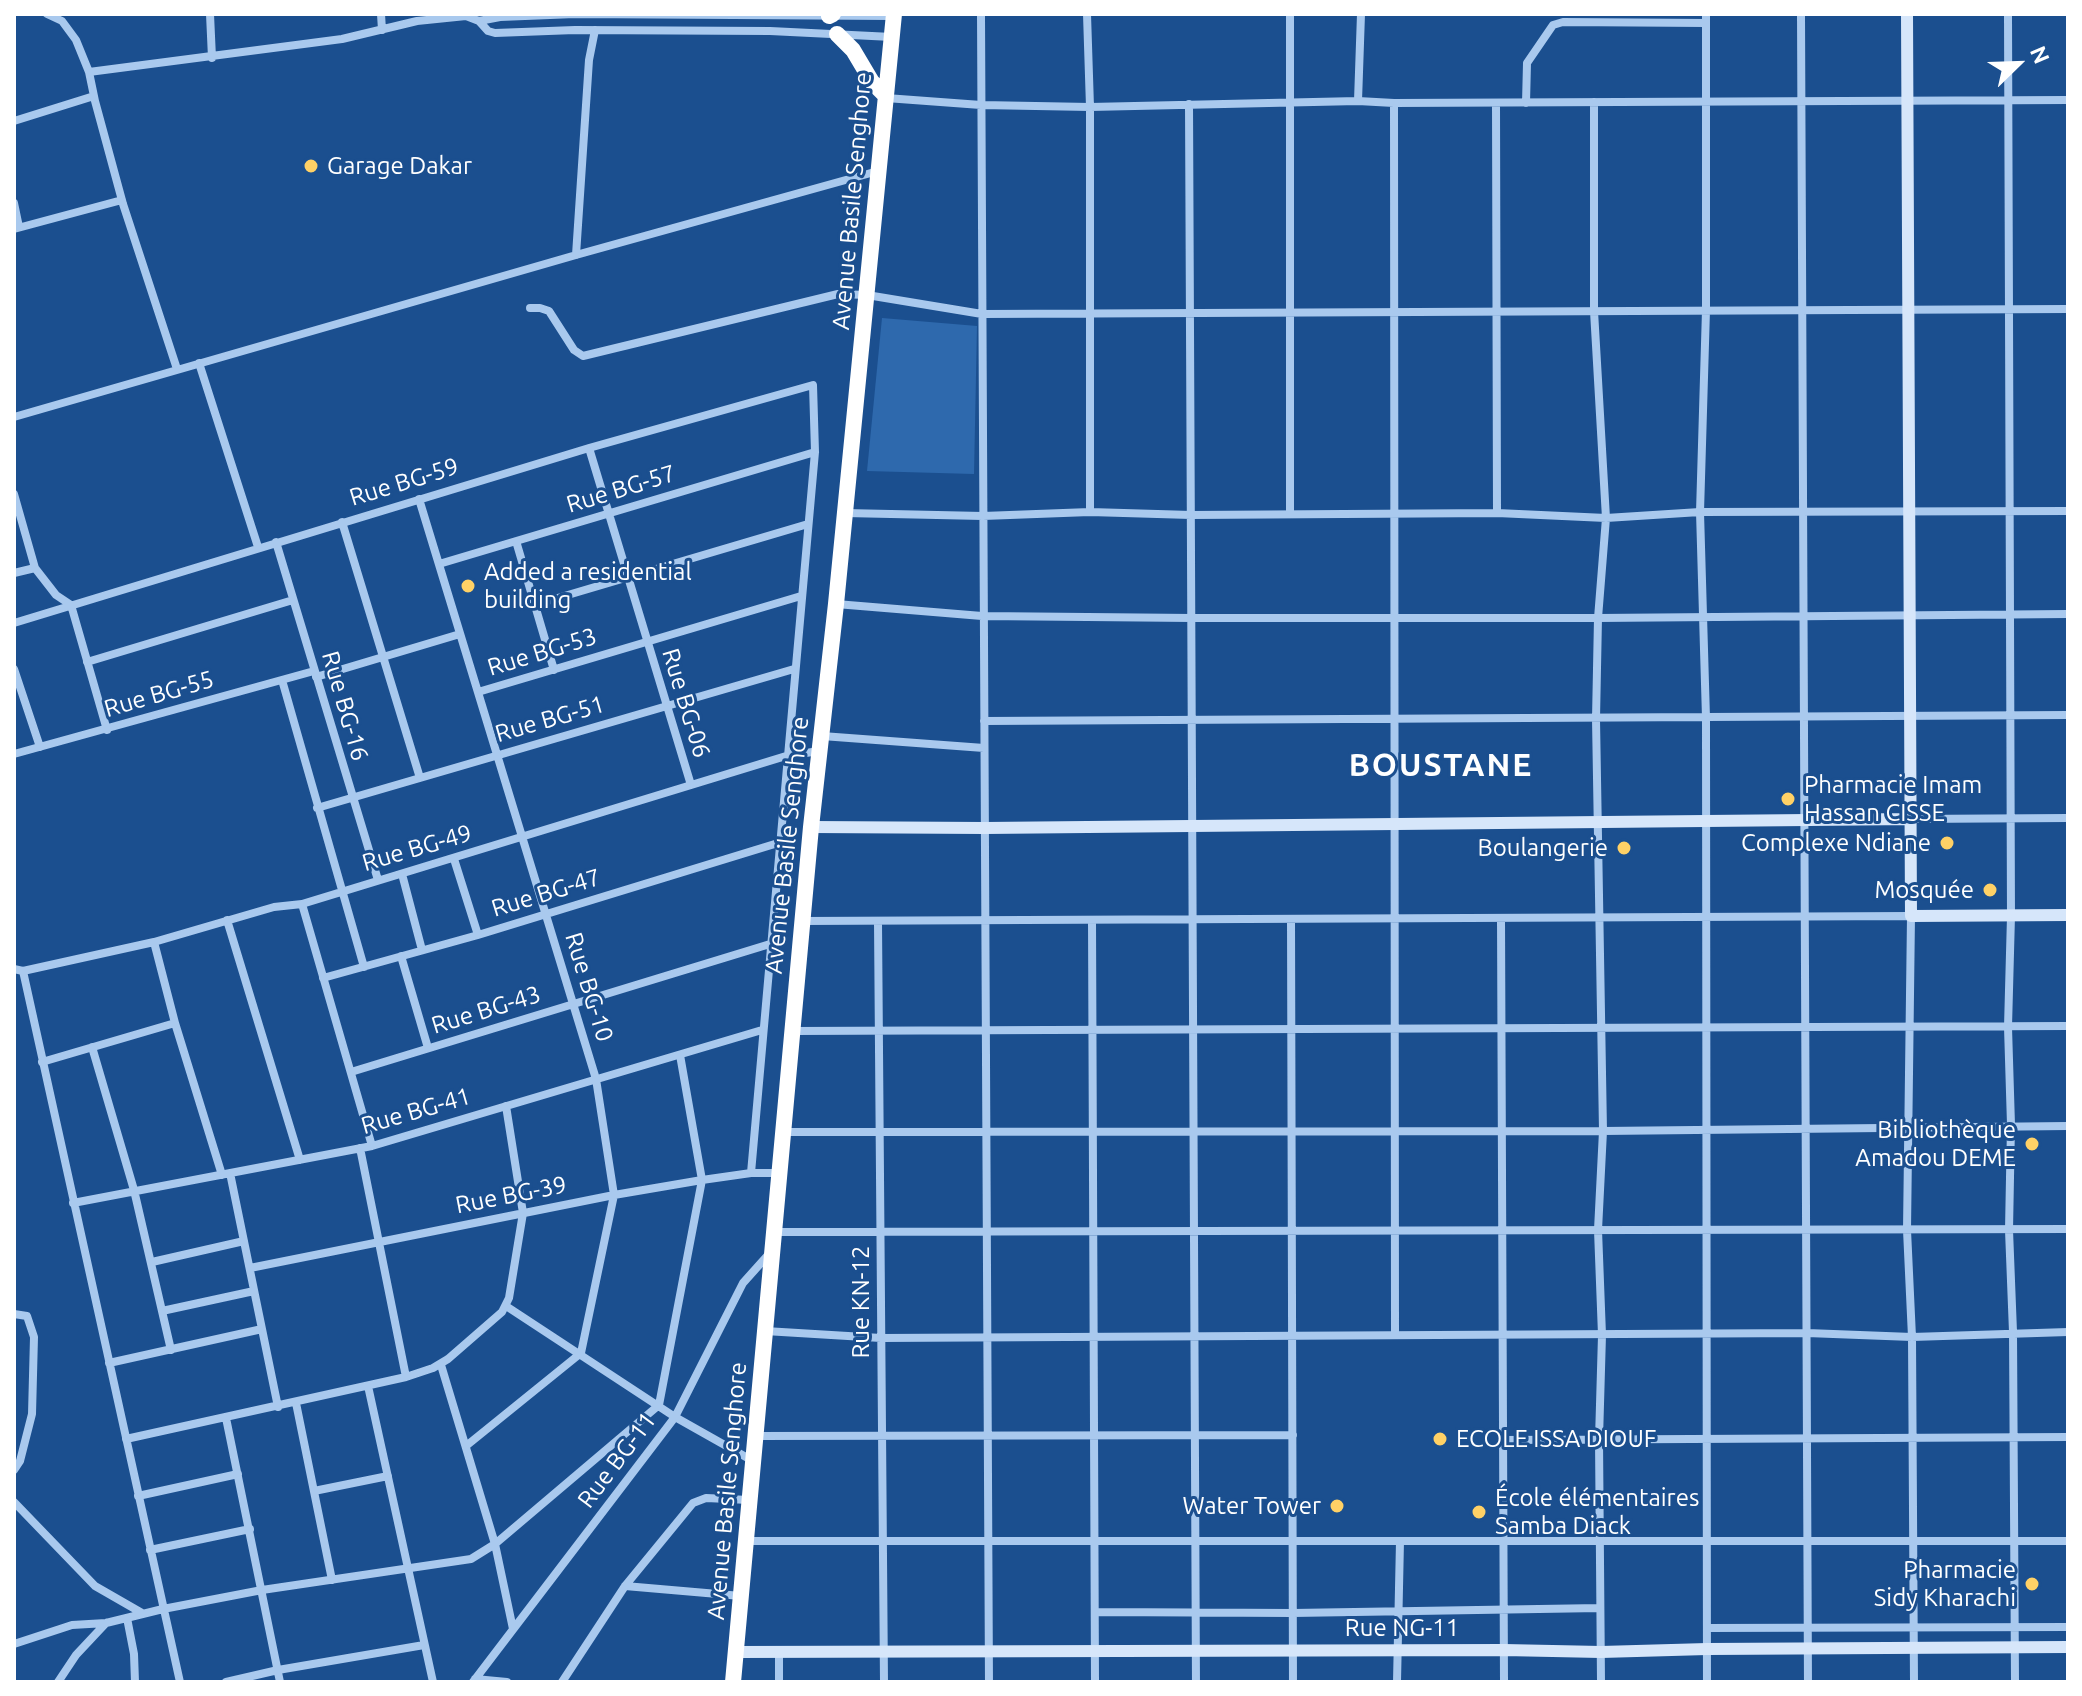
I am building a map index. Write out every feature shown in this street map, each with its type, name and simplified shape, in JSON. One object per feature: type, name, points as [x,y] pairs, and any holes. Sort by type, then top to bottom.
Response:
[{"type":"highway","name":"Avenue Basile Senghore","points":[[733,1682],[811,827],[894,15]]},
{"type":"highway","points":[[837,34],[853,50],[872,82],[886,97]]},
{"type":"street","points":[[47,14],[62,21],[76,40],[89,72],[122,200],[177,369]]},
{"type":"street","points":[[210,14],[212,58]]},
{"type":"street","points":[[381,14],[382,30]]},
{"type":"street","points":[[479,21],[500,17],[575,14],[894,15]]},
{"type":"street","points":[[981,14],[989,1682]]},
{"type":"street","points":[[1087,14],[1090,107],[1090,512]]},
{"type":"street","points":[[1290,14],[1290,514]]},
{"type":"street","points":[[1358,101],[1361,14]]},
{"type":"street","points":[[1801,14],[1806,616],[1808,1682]]},
{"type":"street","points":[[1907,14],[1912,1026],[1907,1230],[1912,1337],[1914,1682]]},
{"type":"street","points":[[2008,14],[2011,716],[2008,1027],[2015,1682]]},
{"type":"street","points":[[89,72],[342,39],[432,19],[466,16],[495,33],[759,31],[892,37]]},
{"type":"street","points":[[1526,103],[1527,63],[1553,25],[1563,22],[1706,18],[1706,310],[1700,512],[1706,718],[1707,1682]]},
{"type":"street","points":[[576,255],[589,60],[595,30]]},
{"type":"street","points":[[14,121],[94,96]]},
{"type":"street","points":[[886,97],[981,105],[1090,107],[1358,101],[2068,100]]},
{"type":"street","points":[[1594,102],[1594,311],[1606,518],[1598,618],[1596,719],[1603,1131],[1598,1230],[1602,1335],[1599,1439],[1601,1682]]},
{"type":"street","points":[[1394,103],[1395,1335]]},
{"type":"street","points":[[1496,103],[1497,513]]},
{"type":"street","points":[[1189,104],[1196,1682]]},
{"type":"street","points":[[14,417],[879,171]]},
{"type":"street","points":[[14,203],[17,228],[122,200]]},
{"type":"street","points":[[530,308],[549,311],[574,350],[583,356],[838,294],[867,295],[982,314],[2068,309]]},
{"type":"street","points":[[199,363],[258,547]]},
{"type":"street","name":"Rue BG-59","points":[[14,623],[258,547],[808,385],[815,388],[815,452]]},
{"type":"street","name":"Rue BG-06","points":[[589,448],[691,785]]},
{"type":"street","points":[[751,1173],[815,452]]},
{"type":"street","name":"Rue BG-57","points":[[439,564],[815,452]]},
{"type":"street","points":[[14,494],[35,568],[56,595],[71,605],[107,730]]},
{"type":"street","name":"Rue BG-10","points":[[419,499],[596,1079],[614,1195],[581,1353]]},
{"type":"street","points":[[844,513],[983,516],[1090,512],[1191,515],[1497,513],[1606,518],[1700,512],[2068,511]]},
{"type":"street","points":[[342,522],[420,778]]},
{"type":"street","points":[[534,605],[808,524]]},
{"type":"street","points":[[516,541],[554,670]]},
{"type":"street","name":"Rue BG-16","points":[[276,542],[378,880]]},
{"type":"street","points":[[14,573],[35,568]]},
{"type":"street","name":"Rue BG-53","points":[[478,692],[801,596]]},
{"type":"street","points":[[87,662],[293,600]]},
{"type":"street","points":[[836,604],[982,616],[1192,618],[2068,614]]},
{"type":"street","name":"Rue BG-55","points":[[14,754],[460,634]]},
{"type":"street","points":[[14,669],[40,747]]},
{"type":"street","name":"Rue BG-51","points":[[317,808],[794,669]]},
{"type":"street","points":[[282,680],[364,967]]},
{"type":"street","points":[[984,721],[2068,715]]},
{"type":"street","name":"Rue BG-49","points":[[18,970],[154,942],[274,907],[302,904],[821,744],[984,748]]},
{"type":"street","points":[[811,827],[2068,818]]},
{"type":"street","name":"Rue BG-47","points":[[323,978],[478,935],[778,843]]},
{"type":"street","points":[[454,859],[478,935]]},
{"type":"street","points":[[402,874],[422,950]]},
{"type":"street","points":[[302,904],[372,1146]]},
{"type":"street","points":[[803,921],[2068,915]]},
{"type":"street","points":[[1501,918],[1504,1682]]},
{"type":"street","points":[[1291,919],[1293,1682]]},
{"type":"street","points":[[227,920],[300,1160]]},
{"type":"street","points":[[1092,920],[1095,1682]]},
{"type":"street","name":"Rue KN-12","points":[[878,922],[884,1682]]},
{"type":"street","points":[[154,942],[175,1023],[226,1174],[244,1241],[278,1407]]},
{"type":"street","name":"Rue BG-43","points":[[351,1072],[770,944]]},
{"type":"street","points":[[401,956],[428,1048]]},
{"type":"street","points":[[18,970],[42,1062],[180,1682]]},
{"type":"street","points":[[42,1062],[175,1023]]},
{"type":"street","points":[[794,1031],[2068,1026]]},
{"type":"street","name":"Rue BG-41","points":[[73,1203],[372,1146],[762,1030]]},
{"type":"street","points":[[92,1047],[134,1190],[171,1350]]},
{"type":"street","points":[[14,1644],[72,1625],[106,1623],[262,1590],[471,1559],[495,1544],[659,1405],[702,1180],[680,1055]]},
{"type":"street","points":[[126,1439],[296,1403],[406,1377],[441,1365],[506,1306],[523,1213],[506,1106]]},
{"type":"street","points":[[785,1132],[1603,1131],[2068,1126]]},
{"type":"street","points":[[360,1148],[406,1377]]},
{"type":"street","name":"Rue BG-39","points":[[250,1268],[614,1195],[751,1173],[781,1173]]},
{"type":"street","points":[[775,1232],[2068,1229]]},
{"type":"street","points":[[152,1262],[244,1241]]},
{"type":"street","name":"Rue BG-11","points":[[474,1680],[675,1417],[743,1283],[773,1251]]},
{"type":"street","points":[[162,1311],[254,1291]]},
{"type":"street","points":[[506,1306],[675,1417],[753,1461]]},
{"type":"street","points":[[14,1314],[27,1316],[34,1337],[32,1414],[14,1470]]},
{"type":"street","points":[[109,1363],[262,1329]]},
{"type":"street","points":[[765,1331],[881,1338],[1807,1333],[1912,1337],[2068,1332]]},
{"type":"street","points":[[466,1446],[581,1353]]},
{"type":"street","points":[[441,1365],[495,1544],[513,1629]]},
{"type":"street","points":[[368,1386],[433,1682]]},
{"type":"street","points":[[296,1403],[332,1580]]},
{"type":"street","points":[[226,1418],[280,1682]]},
{"type":"street","points":[[756,1436],[1293,1435]]},
{"type":"street","points":[[1503,1440],[2068,1437]]},
{"type":"street","points":[[138,1496],[238,1474]]},
{"type":"street","points":[[314,1491],[388,1476]]},
{"type":"street","points":[[562,1682],[625,1586],[693,1503],[706,1498],[751,1501]]},
{"type":"street","points":[[14,1502],[95,1586],[143,1614]]},
{"type":"street","points":[[150,1550],[250,1529]]},
{"type":"street","points":[[747,1541],[2068,1541]]},
{"type":"street","points":[[1397,1682],[1400,1541]]},
{"type":"street","points":[[625,1586],[741,1596]]},
{"type":"street","points":[[1095,1612],[1293,1613],[1600,1608]]},
{"type":"street","points":[[127,1618],[134,1654],[135,1682]]},
{"type":"street","points":[[58,1682],[76,1655],[106,1623]]},
{"type":"street","points":[[1707,1628],[2068,1627]]},
{"type":"street","points":[[226,1682],[424,1645]]},
{"type":"street","name":"Rue NG-11","points":[[736,1652],[1601,1652],[2068,1647]]},
{"type":"street","points":[[779,1652],[779,1682]]},
{"type":"street","points":[[474,1680],[507,1682]]},
{"type":"shaded area","points":[[882,318],[977,326],[974,474],[867,471]]},
{"type":"place","name":"Garage Dakar","points":[[311,166]]},
{"type":"place","name":"Added a residential building","points":[[468,586]]},
{"type":"place","name":"Pharmacie Imam Hassan CISSE","points":[[1788,799]]},
{"type":"place","name":"Complexe Ndiane","points":[[1947,843]]},
{"type":"place","name":"Boulangerie","points":[[1624,848]]},
{"type":"place","name":"Mosquée","points":[[1990,890]]},
{"type":"place","name":"Bibliothèque Amadou DEME","points":[[2032,1144]]},
{"type":"place","name":"ECOLE ISSA DIOUF","points":[[1440,1439]]},
{"type":"place","name":"Water Tower","points":[[1337,1506]]},
{"type":"place","name":"École élémentaires Samba Diack","points":[[1479,1512]]},
{"type":"place","name":"Pharmacie Sidy Kharachi","points":[[2032,1584]]},
{"type":"district","name":"BOUSTANE","points":[[1441,765]]}]
